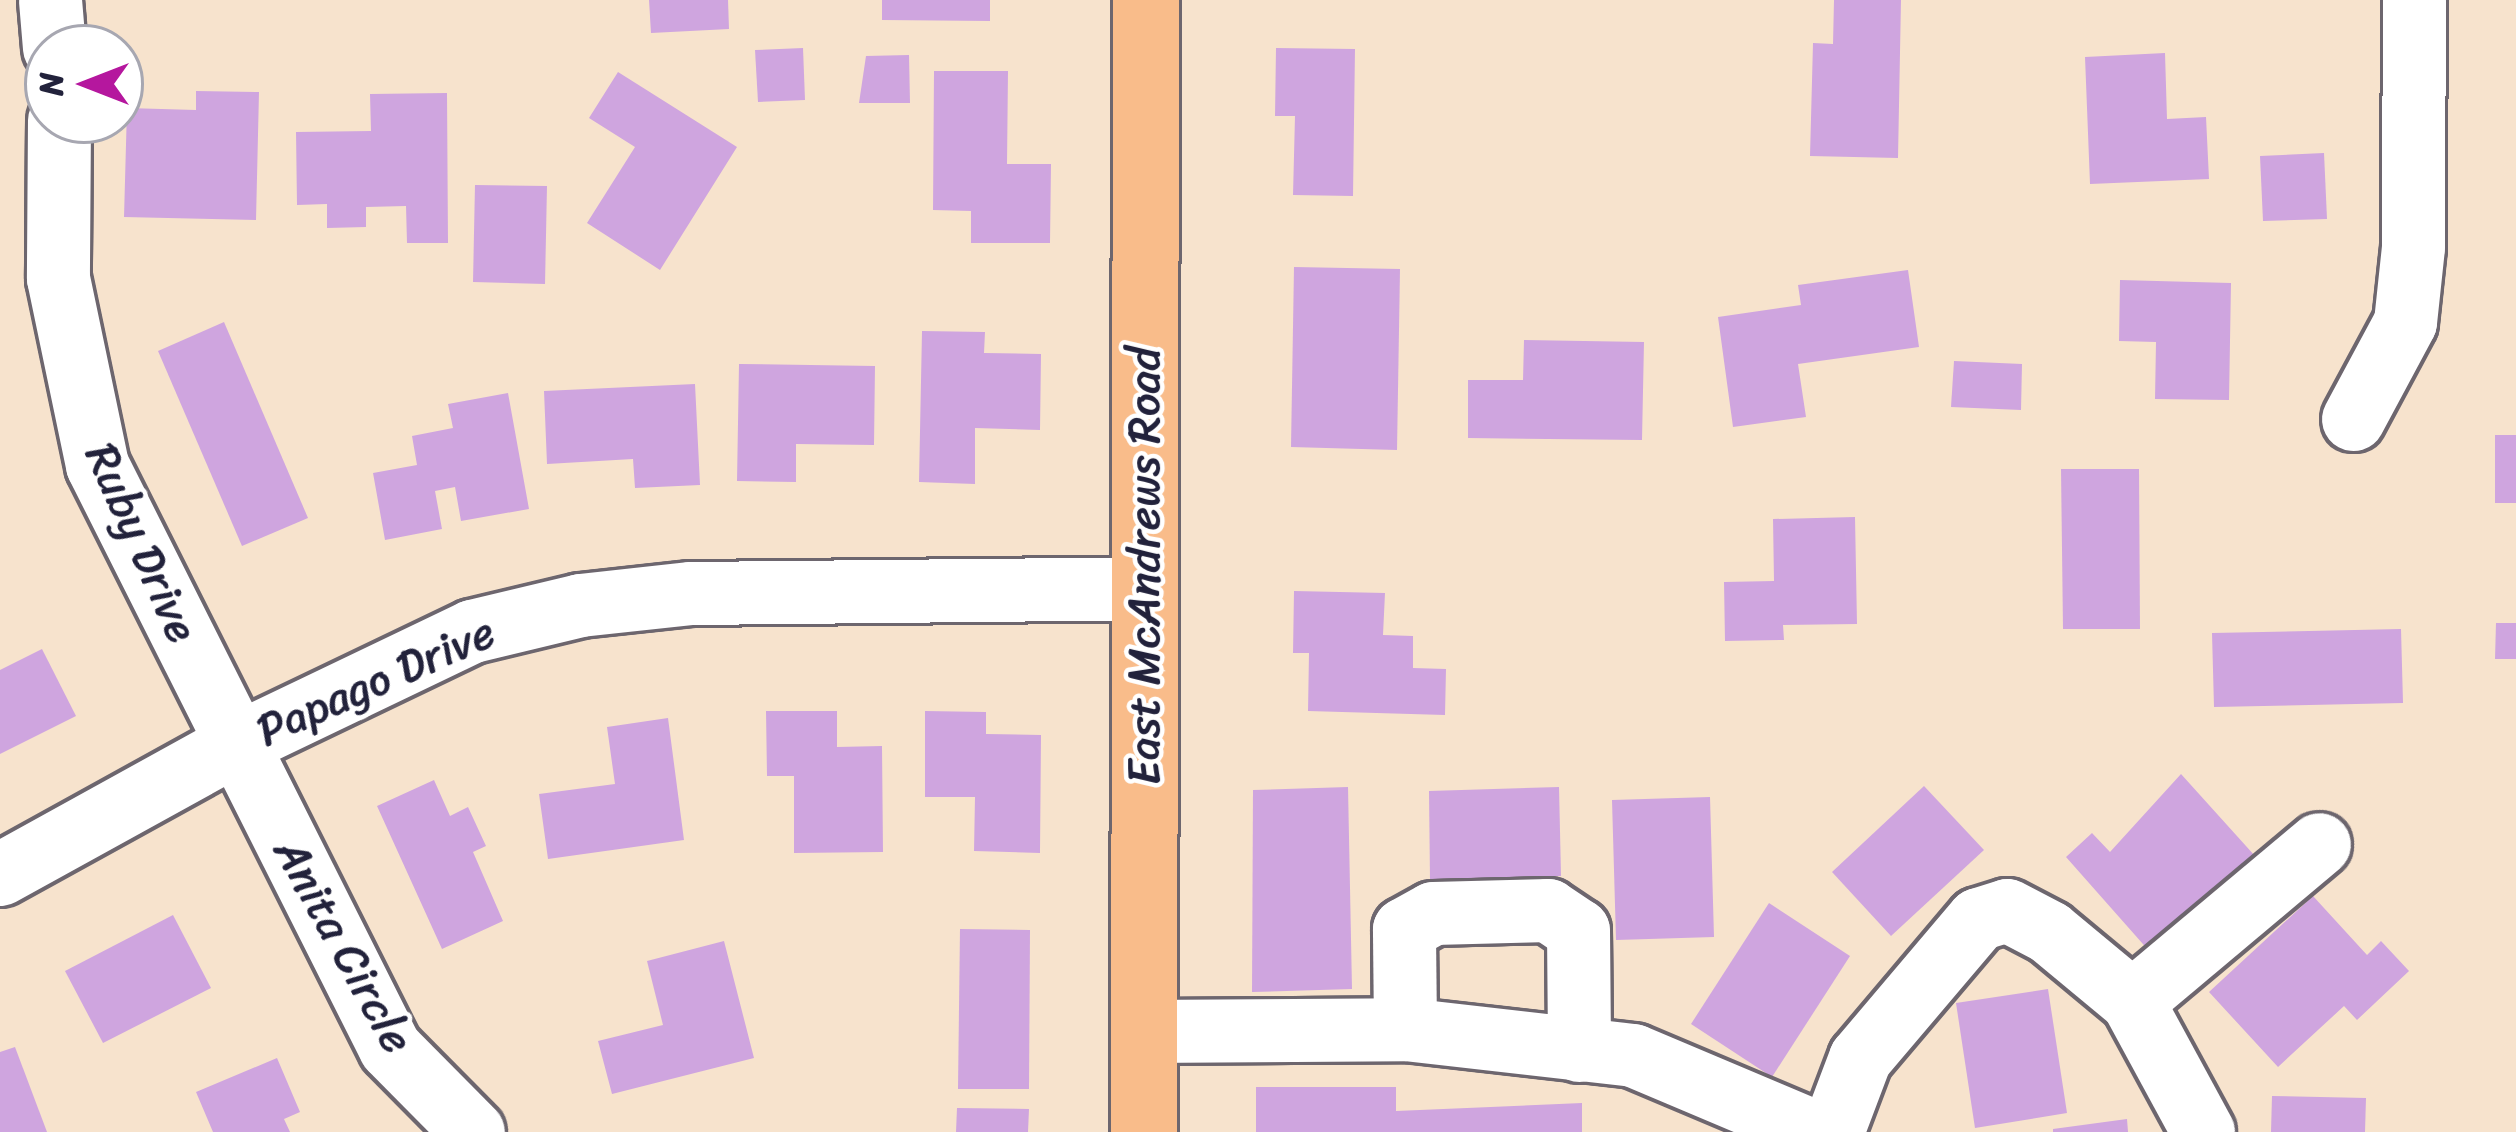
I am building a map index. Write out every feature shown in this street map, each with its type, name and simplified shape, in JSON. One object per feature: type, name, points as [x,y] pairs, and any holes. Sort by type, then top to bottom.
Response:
[{"type":"main road","name":"East McAndrews Road","points":[[1144,1132],[1146,0]]},
{"type":"street","points":[[2353,419],[2405,322],[2413,247],[2414,0]]},
{"type":"street","name":"Ruby Drive","points":[[59,144],[58,278],[98,465],[234,745]]},
{"type":"street","name":"Papago Drive","points":[[0,874],[234,745],[472,631],[580,605],[691,593],[1144,588]]},
{"type":"street","name":"Anita Circle","points":[[234,745],[390,1048],[473,1132]]},
{"type":"street","points":[[2132,1001],[2318,844]]},
{"type":"street","points":[[1405,1029],[1404,929],[1433,914],[1548,910],[1578,930],[1579,1050]]},
{"type":"street","points":[[1832,1132],[1860,1058],[1978,919],[2007,910],[2049,932],[2132,1001],[2203,1132]]},
{"type":"street","points":[[1144,1031],[1405,1029],[1633,1055],[1815,1132]]},
{"type":"building","points":[[649,0],[728,0],[729,29],[651,33]]},
{"type":"building","points":[[882,0],[990,0],[990,21],[882,20]]},
{"type":"building","points":[[1834,0],[1901,0],[1898,158],[1810,156],[1813,43],[1833,44]]},
{"type":"building","points":[[803,48],[805,100],[758,102],[755,50]]},
{"type":"building","points":[[1276,48],[1355,49],[1353,196],[1293,195],[1295,116],[1275,116]]},
{"type":"building","points":[[2165,53],[2167,119],[2206,117],[2209,179],[2090,184],[2085,57]]},
{"type":"building","points":[[909,55],[910,103],[859,103],[866,56]]},
{"type":"building","points":[[934,71],[1008,71],[1007,164],[1051,164],[1050,243],[971,243],[971,211],[933,210]]},
{"type":"building","points":[[618,72],[737,147],[660,270],[587,223],[635,147],[589,118]]},
{"type":"building","points":[[196,91],[259,92],[256,220],[124,217],[126,144],[144,144],[144,108],[196,110]]},
{"type":"building","points":[[447,93],[448,243],[407,243],[406,206],[366,207],[366,227],[327,228],[327,204],[297,205],[296,132],[371,131],[370,94]]},
{"type":"building","points":[[2324,153],[2327,219],[2263,221],[2260,156]]},
{"type":"building","points":[[475,185],[547,186],[545,284],[473,282]]},
{"type":"building","points":[[1294,267],[1400,269],[1397,450],[1291,447]]},
{"type":"building","points":[[1908,270],[1919,347],[1798,364],[1806,417],[1733,427],[1718,317],[1801,305],[1798,285]]},
{"type":"building","points":[[2120,280],[2231,283],[2229,400],[2155,399],[2156,342],[2119,341]]},
{"type":"building","points":[[224,322],[308,518],[242,546],[158,351]]},
{"type":"building","points":[[922,331],[985,332],[984,353],[1041,354],[1040,430],[975,428],[975,484],[919,482]]},
{"type":"building","points":[[1524,340],[1644,342],[1642,440],[1468,438],[1468,380],[1523,380]]},
{"type":"building","points":[[1954,361],[2022,364],[2021,410],[1951,407]]},
{"type":"building","points":[[739,364],[875,366],[874,445],[796,444],[796,482],[737,481]]},
{"type":"building","points":[[695,384],[700,485],[635,488],[633,459],[547,464],[544,391]]},
{"type":"building","points":[[508,393],[529,509],[461,521],[455,487],[435,491],[442,529],[385,540],[373,473],[417,465],[412,436],[453,428],[448,404]]},
{"type":"building","points":[[2495,435],[2516,435],[2516,503],[2495,503]]},
{"type":"building","points":[[2061,469],[2139,469],[2140,629],[2063,629]]},
{"type":"building","points":[[1855,517],[1857,624],[1783,625],[1784,640],[1725,641],[1724,582],[1774,581],[1773,519]]},
{"type":"building","points":[[1294,591],[1385,593],[1383,635],[1413,636],[1413,668],[1446,669],[1445,715],[1308,711],[1309,653],[1293,653]]},
{"type":"building","points":[[2496,623],[2516,623],[2516,659],[2495,659]]},
{"type":"building","points":[[2401,629],[2403,703],[2214,707],[2212,633]]},
{"type":"building","points":[[42,649],[76,716],[0,754],[0,670]]},
{"type":"building","points":[[766,711],[837,711],[837,747],[882,746],[883,852],[794,853],[794,776],[767,776]]},
{"type":"building","points":[[925,711],[986,712],[986,734],[1041,735],[1040,853],[974,851],[975,797],[925,797]]},
{"type":"building","points":[[668,718],[684,840],[548,859],[539,794],[615,784],[607,727]]},
{"type":"building","points":[[2181,774],[2255,856],[2150,952],[2066,857],[2092,833],[2110,852]]},
{"type":"building","points":[[434,780],[450,816],[468,807],[486,846],[473,852],[503,921],[442,949],[377,806]]},
{"type":"building","points":[[1924,786],[1984,850],[1891,936],[1832,872]]},
{"type":"building","points":[[1348,787],[1352,989],[1252,992],[1253,790]]},
{"type":"building","points":[[1559,787],[1561,876],[1430,880],[1429,791]]},
{"type":"building","points":[[1710,797],[1714,937],[1616,940],[1612,800]]},
{"type":"building","points":[[2313,896],[2367,955],[2381,941],[2409,971],[2357,1020],[2344,1006],[2278,1067],[2209,992]]},
{"type":"building","points":[[1769,903],[1850,956],[1772,1077],[1691,1024]]},
{"type":"building","points":[[173,915],[211,988],[103,1043],[65,971]]},
{"type":"building","points":[[960,929],[1030,930],[1029,1089],[958,1089]]},
{"type":"building","points":[[724,941],[754,1058],[612,1094],[598,1041],[663,1025],[647,961]]},
{"type":"building","points":[[2048,989],[2067,1113],[1975,1128],[1956,1003]]},
{"type":"building","points":[[15,1047],[47,1132],[0,1132],[0,1052]]},
{"type":"building","points":[[277,1058],[300,1112],[284,1119],[290,1132],[213,1132],[196,1092]]},
{"type":"building","points":[[1256,1087],[1396,1087],[1396,1111],[1582,1103],[1582,1132],[1256,1132]]},
{"type":"building","points":[[2272,1096],[2366,1098],[2365,1132],[2271,1132]]},
{"type":"building","points":[[957,1108],[1029,1109],[1028,1132],[956,1132]]},
{"type":"building","points":[[2127,1119],[2128,1132],[2053,1132],[2053,1129]]}]
